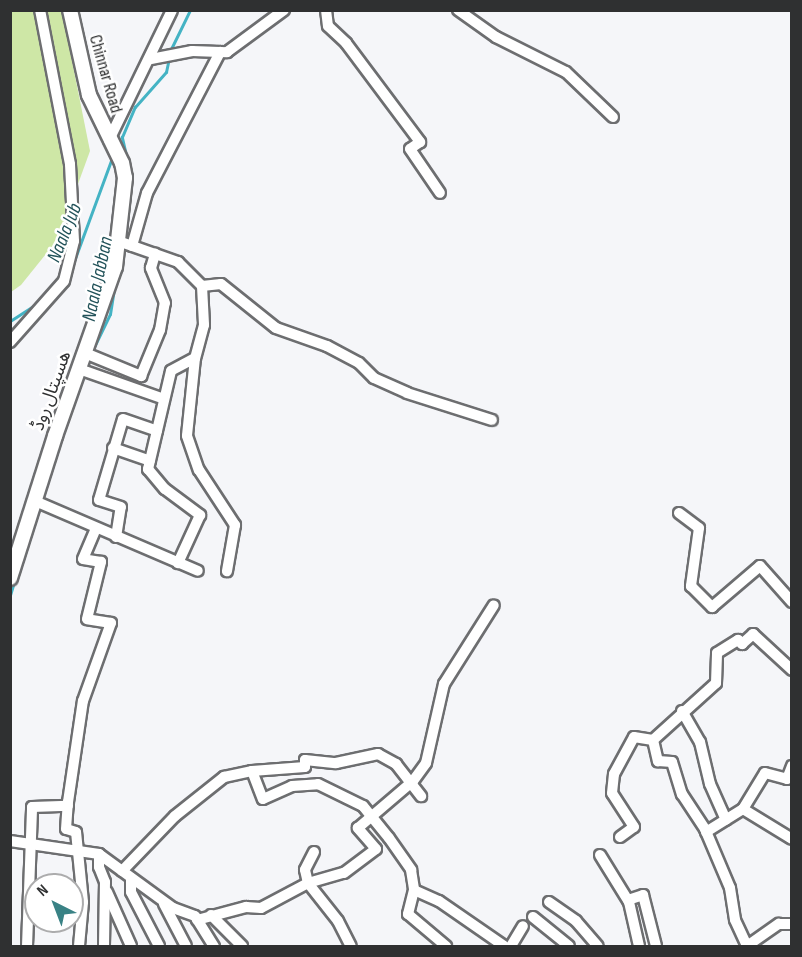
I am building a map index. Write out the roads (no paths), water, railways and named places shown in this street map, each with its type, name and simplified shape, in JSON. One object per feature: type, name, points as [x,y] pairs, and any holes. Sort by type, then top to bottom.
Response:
[{"type":"main road","name":"Chinnar Road","points":[[70,10],[89,95],[122,163],[125,178]]},
{"type":"main road","name":"ھسپتال روڈ","points":[[10,578],[34,501],[88,355],[115,267],[125,178]]},
{"type":"street","points":[[10,342],[64,281],[74,241],[70,164],[40,10]]},
{"type":"street","points":[[110,140],[172,10]]},
{"type":"street","points":[[150,59],[227,52],[284,10]]},
{"type":"street","points":[[326,10],[328,26],[346,43],[420,142],[410,149],[440,193]]},
{"type":"street","points":[[458,10],[496,37],[566,72],[613,117]]},
{"type":"street","points":[[132,246],[147,192],[220,52]]},
{"type":"street","points":[[118,241],[178,262],[202,286],[204,325],[195,358],[187,436],[199,470],[235,525],[227,571]]},
{"type":"street","points":[[88,355],[141,376],[160,330],[165,303],[151,268],[155,254]]},
{"type":"street","points":[[202,286],[221,284],[276,328],[327,346],[358,363],[374,378],[407,393],[492,420]]},
{"type":"street","points":[[178,563],[200,515],[165,489],[148,469],[171,371],[195,358]]},
{"type":"street","points":[[82,370],[164,399]]},
{"type":"street","points":[[116,537],[121,507],[99,500],[123,419],[157,431]]},
{"type":"street","points":[[113,448],[150,461]]},
{"type":"street","points":[[34,501],[198,571]]},
{"type":"street","points":[[679,513],[699,528],[691,586],[712,607],[760,566],[792,602]]},
{"type":"street","points":[[79,946],[83,902],[79,850],[76,832],[66,829],[68,806],[83,701],[111,622],[87,618],[100,562],[83,558],[96,529]]},
{"type":"street","points":[[197,920],[211,915],[261,908],[308,883],[345,873],[376,849],[358,828],[410,783],[426,763],[444,684],[494,605]]},
{"type":"street","points":[[653,740],[682,711],[716,683],[717,653],[738,640],[742,644],[753,634],[792,670]]},
{"type":"street","points":[[682,711],[700,742],[710,784],[726,820]]},
{"type":"street","points":[[620,837],[634,827],[612,793],[614,774],[634,737],[653,740]]},
{"type":"street","points":[[653,740],[658,761],[672,762],[682,794],[706,832],[730,888],[735,920],[747,946],[778,924],[792,924]]},
{"type":"street","points":[[122,871],[175,816],[224,777],[252,771],[305,767],[305,760],[336,763],[378,754],[396,764],[421,796]]},
{"type":"street","points":[[706,832],[743,809],[765,773],[787,779],[792,766]]},
{"type":"street","points":[[252,771],[263,799],[291,786],[318,784],[363,806],[411,870],[414,890],[408,915],[446,946]]},
{"type":"street","points":[[27,946],[32,807],[68,806]]},
{"type":"street","points":[[743,809],[792,839]]},
{"type":"street","points":[[10,841],[99,854],[162,900],[197,920],[214,946]]},
{"type":"street","points":[[314,852],[305,870],[308,883],[338,921],[351,946]]},
{"type":"street","points":[[99,854],[105,888],[104,946]]},
{"type":"street","points":[[600,855],[628,900],[639,946]]},
{"type":"street","points":[[131,878],[131,892],[159,946]]},
{"type":"street","points":[[105,888],[131,946]]},
{"type":"street","points":[[414,890],[439,901],[504,946]]},
{"type":"street","points":[[628,900],[643,895],[656,946]]},
{"type":"street","points":[[162,900],[186,946]]},
{"type":"street","points":[[549,902],[576,921],[598,946]]},
{"type":"street","points":[[211,915],[242,946]]},
{"type":"street","points":[[533,917],[569,946]]},
{"type":"street","points":[[511,946],[523,926]]},
{"type":"waterway","name":"Naala Jabban","points":[[170,51],[190,10]]},
{"type":"waterway","name":"Naala Jabban","points":[[129,168],[122,137],[135,107],[166,72],[169,58]]},
{"type":"waterway","name":"Naala Jub","points":[[74,261],[113,155]]},
{"type":"waterway","name":"Naala Jabban","points":[[92,351],[110,314],[115,284]]},
{"type":"waterway","name":"Naala Jub","points":[[10,321],[39,302]]},
{"type":"waterway","name":"Naala Jabban","points":[[10,595],[14,582]]}]
